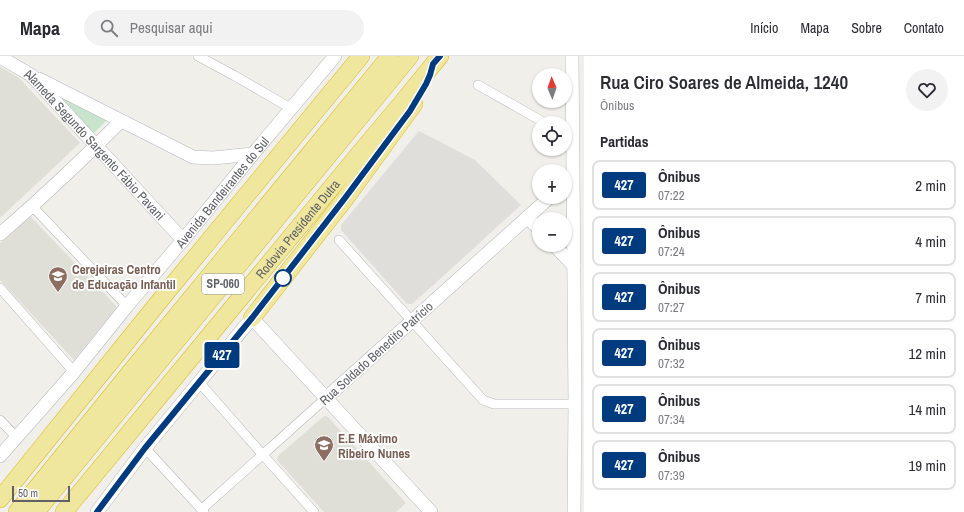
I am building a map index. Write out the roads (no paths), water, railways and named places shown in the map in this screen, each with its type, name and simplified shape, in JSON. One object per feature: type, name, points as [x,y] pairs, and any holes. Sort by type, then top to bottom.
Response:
[{"type":"highway","name":"SP-060","points":[[0,499],[166,293],[361,56]]},
{"type":"highway","points":[[166,293],[184,281],[382,56]]},
{"type":"highway","name":"SP-060","points":[[17,512],[390,56]]},
{"type":"highway","points":[[333,186],[335,169],[406,73],[410,56]]},
{"type":"highway","name":"Rodovia Presidente Dutra","points":[[36,512],[410,56]]},
{"type":"highway","points":[[252,318],[410,111],[426,84],[436,60]]},
{"type":"highway","name":"Rodovia Presidente Dutra","points":[[64,512],[436,60]]},
{"type":"street","points":[[198,56],[292,109]]},
{"type":"street","name":"Avenida Bandeirantes do Sul","points":[[0,456],[16,436],[74,372],[252,154],[292,109],[335,56]]},
{"type":"street","points":[[570,116],[572,56]]},
{"type":"street","name":"Alameda Segundo Sargento Fábio Pavani","points":[[0,57],[31,75],[183,240]]},
{"type":"street","points":[[31,75],[193,157],[213,158],[252,154]]},
{"type":"street","points":[[478,85],[533,116]]},
{"type":"street","points":[[0,234],[32,206],[121,121]]},
{"type":"street","name":"Rua Soldado Benedito Patrício","points":[[203,511],[262,455],[542,204]]},
{"type":"street","points":[[570,204],[574,266],[574,512]]},
{"type":"street","points":[[32,206],[127,306]]},
{"type":"street","points":[[527,217],[532,222]]},
{"type":"street","points":[[339,240],[483,400],[494,404],[575,404]]},
{"type":"street","points":[[561,252],[574,266]]},
{"type":"street","points":[[0,288],[74,372]]},
{"type":"street","points":[[97,512],[145,448],[252,318],[431,512]]},
{"type":"street","points":[[199,382],[314,512]]},
{"type":"street","points":[[0,420],[16,436]]},
{"type":"street","points":[[145,448],[203,511]]},
{"type":"place","name":"Cerejeiras Centro de Educação Infantil","points":[[58,293]]},
{"type":"place","name":"E.E Máximo Ribeiro Nunes","points":[[324,462]]}]
